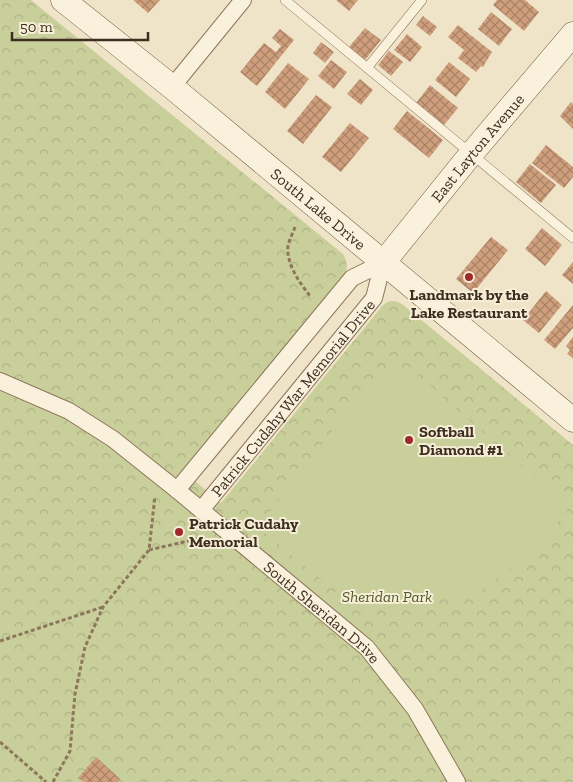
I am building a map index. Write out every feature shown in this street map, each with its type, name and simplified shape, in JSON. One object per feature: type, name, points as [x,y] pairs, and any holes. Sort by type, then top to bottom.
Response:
[{"type":"main road","name":"South Lake Drive","points":[[63,0],[172,86],[573,420]]},
{"type":"main road","name":"East Layton Avenue","points":[[383,263],[471,154],[573,34]]},
{"type":"street","points":[[172,86],[243,0]]},
{"type":"street","name":"Patrick Cudahy War Memorial Drive","points":[[177,490],[352,278],[383,263]]},
{"type":"street","name":"Patrick Cudahy War Memorial Drive","points":[[201,510],[374,298],[383,263]]},
{"type":"street","name":"South Sheridan Drive","points":[[0,382],[69,411],[113,439],[367,648],[415,709],[457,782]]},
{"type":"lane","points":[[285,0],[573,238]]},
{"type":"lane","points":[[367,68],[422,0]]},
{"type":"path","points":[[295,227],[288,246],[291,264],[294,276],[310,296]]},
{"type":"path","points":[[52,782],[70,751],[75,694],[85,647],[103,607],[149,550],[155,496]]},
{"type":"path","points":[[149,550],[201,538]]},
{"type":"path","points":[[0,641],[103,607]]},
{"type":"path","points":[[0,742],[46,782]]},
{"type":"green space","name":"Sheridan Park","points":[[0,0],[31,0],[343,254],[347,266],[345,275],[183,471],[221,503],[383,305],[390,301],[402,304],[573,445],[573,782],[0,782]]},
{"type":"green space","name":"Softball Diamond #1","points":[[411,369],[569,508],[539,547],[479,592],[400,608],[329,586],[258,527],[378,372]]},
{"type":"building","points":[[133,0],[160,0],[148,13]]},
{"type":"building","points":[[336,0],[358,0],[349,11]]},
{"type":"building","points":[[497,0],[525,0],[539,12],[524,31],[493,5]]},
{"type":"building","points":[[491,12],[512,29],[499,46],[478,29]]},
{"type":"building","points":[[423,16],[437,27],[430,36],[416,25]]},
{"type":"building","points":[[458,25],[492,52],[483,67],[481,66],[476,72],[458,58],[464,50],[448,37]]},
{"type":"building","points":[[365,28],[381,40],[365,60],[349,47]]},
{"type":"building","points":[[280,29],[294,40],[257,86],[240,72],[264,43],[276,52],[281,46],[272,38]]},
{"type":"building","points":[[407,34],[422,47],[410,62],[394,50]]},
{"type":"building","points":[[321,42],[334,52],[325,63],[313,53]]},
{"type":"building","points":[[389,51],[403,62],[391,76],[378,65]]},
{"type":"building","points":[[331,60],[347,72],[334,89],[318,76]]},
{"type":"building","points":[[449,62],[470,79],[456,97],[435,80]]},
{"type":"building","points":[[288,63],[309,79],[285,109],[265,92]]},
{"type":"building","points":[[360,79],[373,90],[361,105],[347,94]]},
{"type":"building","points":[[430,85],[458,108],[444,125],[416,103]]},
{"type":"building","points":[[316,95],[332,107],[303,144],[287,131]]},
{"type":"building","points":[[571,102],[573,104],[573,129],[560,116]]},
{"type":"building","points":[[407,111],[443,140],[429,158],[393,129]]},
{"type":"building","points":[[350,123],[369,138],[341,172],[322,157]]},
{"type":"building","points":[[546,145],[573,167],[573,177],[564,188],[532,163]]},
{"type":"building","points":[[530,164],[556,185],[541,203],[516,182]]},
{"type":"building","points":[[542,228],[562,245],[545,266],[525,249]]},
{"type":"building","points":[[491,237],[508,250],[473,293],[456,279]]},
{"type":"building","points":[[573,262],[573,284],[562,275]]},
{"type":"building","points":[[546,291],[562,305],[539,333],[523,320]]},
{"type":"building","points":[[573,305],[573,328],[555,349],[544,340]]},
{"type":"building","points":[[573,337],[573,358],[567,354],[570,350],[566,346]]},
{"type":"building","points":[[96,757],[120,779],[118,782],[84,782],[78,778]]},
{"type":"place","name":"Landmark by the Lake Restaurant","points":[[469,277]]},
{"type":"place","name":"Softball Diamond #1","points":[[409,440]]},
{"type":"place","name":"Patrick Cudahy Memorial","points":[[179,532]]}]
